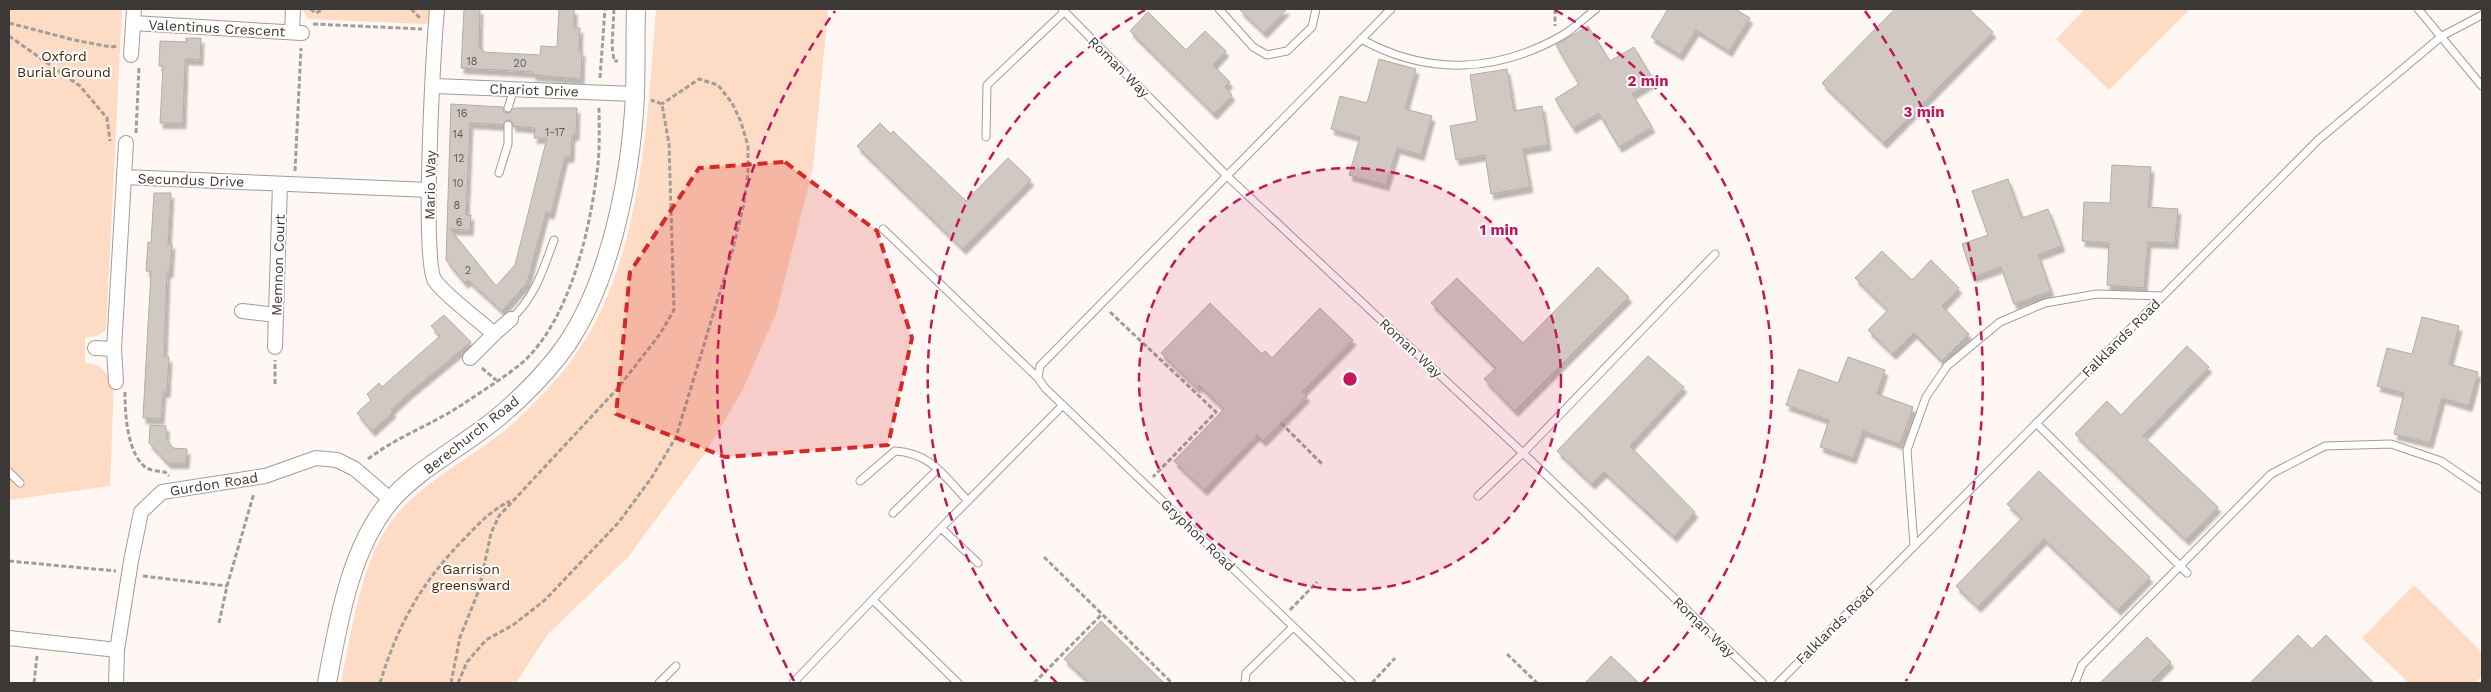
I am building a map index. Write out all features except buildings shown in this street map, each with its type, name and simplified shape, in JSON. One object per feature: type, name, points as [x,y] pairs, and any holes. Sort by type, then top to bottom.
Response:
[{"type":"street","name":"Valentinus Crescent","points":[[131,49],[134,9]]},
{"type":"street","points":[[293,9],[297,32]]},
{"type":"street","name":"Mario Way","points":[[437,9],[429,190],[430,262],[434,280],[494,334]]},
{"type":"street","name":"Berechurch Road","points":[[327,683],[361,547],[391,500],[458,444],[495,420],[527,390],[560,354],[584,313],[607,255],[618,217],[626,176],[635,94],[636,9]]},
{"type":"street","name":"Valentinus Crescent","points":[[133,23],[297,32]]},
{"type":"street","name":"Chariot Drive","points":[[434,86],[635,94]]},
{"type":"street","points":[[124,177],[129,147]]},
{"type":"street","name":"Secundus Drive","points":[[116,381],[114,349],[124,177],[429,190]]},
{"type":"street","name":"Memnon Court","points":[[276,347],[276,315],[287,184]]},
{"type":"street","points":[[242,311],[276,315]]},
{"type":"street","points":[[470,358],[511,320]]},
{"type":"street","points":[[95,348],[114,349]]},
{"type":"street","name":"Gurdon Road","points":[[116,683],[117,650],[141,512],[162,492],[260,477],[316,458],[337,460],[355,469],[391,500]]},
{"type":"street","points":[[9,638],[117,650]]},
{"type":"lane","points":[[1219,9],[1253,47],[1267,55],[1287,51],[1312,27],[1316,9]]},
{"type":"lane","points":[[1038,378],[1040,366],[1391,9]]},
{"type":"lane","points":[[1362,38],[1384,51],[1433,64],[1481,65],[1522,54],[1564,35],[1596,9]]},
{"type":"lane","points":[[2418,9],[2482,86]]},
{"type":"lane","points":[[986,137],[988,85],[1063,10]]},
{"type":"lane","name":"Roman Way","points":[[1063,10],[1227,176],[1523,453],[1763,683]]},
{"type":"lane","name":"Falklands Road","points":[[1778,683],[2318,140],[2442,36],[2482,15]]},
{"type":"lane","points":[[508,108],[514,89]]},
{"type":"lane","points":[[500,173],[508,144],[508,125]]},
{"type":"lane","points":[[883,229],[1038,378]]},
{"type":"lane","points":[[511,320],[524,308],[537,288],[554,240]]},
{"type":"lane","points":[[1478,496],[1523,453],[1715,254]]},
{"type":"lane","points":[[1914,546],[1908,450],[1926,397],[1947,366],[2000,322],[2045,303],[2096,294],[2162,296]]},
{"type":"lane","name":"Gryphon Road","points":[[1038,378],[1045,388],[1351,683]]},
{"type":"lane","points":[[793,683],[874,601],[941,528],[1063,405]]},
{"type":"lane","points":[[2036,423],[2187,573]]},
{"type":"lane","points":[[2075,683],[2082,665],[2271,474],[2325,446],[2391,444],[2441,461],[2482,489]]},
{"type":"lane","points":[[860,481],[895,451],[913,452],[927,459],[968,501]]},
{"type":"lane","points":[[893,513],[937,470]]},
{"type":"lane","points":[[9,472],[20,483]]},
{"type":"lane","points":[[941,528],[978,563]]},
{"type":"lane","points":[[874,601],[958,683]]},
{"type":"lane","points":[[1245,683],[1246,674],[1293,627]]},
{"type":"lane","points":[[659,683],[676,666]]},
{"type":"path","points":[[310,9],[316,13],[323,9]]},
{"type":"path","points":[[600,92],[605,9]]},
{"type":"path","points":[[614,9],[612,46],[614,61],[634,64]]},
{"type":"path","points":[[9,23],[74,40],[131,49],[139,57],[129,147],[111,151],[107,118],[80,86],[9,36]]},
{"type":"path","points":[[287,184],[297,32],[303,24],[435,29]]},
{"type":"path","points":[[458,683],[467,662],[486,640],[513,625],[545,600],[619,522],[652,478],[676,437],[732,252],[744,204],[748,172],[748,146],[741,122],[732,103],[718,85],[699,79],[662,104]]},
{"type":"path","points":[[635,94],[662,104]]},
{"type":"path","points":[[451,683],[460,638],[479,590],[491,533],[499,516],[512,499],[618,388],[660,334],[674,310],[669,144],[662,104]]},
{"type":"path","points":[[1101,304],[1216,412],[1146,484]]},
{"type":"path","points":[[275,384],[276,347]]},
{"type":"path","points":[[116,381],[126,382],[125,422],[142,465],[148,469],[166,472],[172,490]]},
{"type":"path","points":[[1281,423],[1323,465]]},
{"type":"path","points":[[219,623],[227,586],[260,477]]},
{"type":"path","points":[[380,683],[389,652],[419,591],[450,553],[491,511],[512,499]]},
{"type":"path","points":[[1044,557],[1172,683]]},
{"type":"path","points":[[9,561],[129,573],[227,586]]},
{"type":"path","points":[[1283,617],[1317,582]]},
{"type":"path","points":[[1034,683],[1102,614]]},
{"type":"path","points":[[34,683],[38,641]]},
{"type":"path","points":[[1506,654],[1537,683]]},
{"type":"path","points":[[1372,683],[1395,658]]},
{"type":"highlighted area","points":[[785,162],[877,231],[912,338],[888,445],[725,457],[616,414],[630,272],[699,168]]},
{"type":"green space","name":"Oxford Burial Ground","points":[[9,9],[122,9],[106,330],[97,336],[85,338],[85,363],[98,365],[114,382],[110,486],[9,500]]},
{"type":"green space","points":[[302,9],[439,9],[439,16],[425,24],[308,19]]},
{"type":"green space","name":"Garrison greensward","points":[[656,9],[828,9],[813,168],[776,314],[742,391],[706,452],[628,557],[548,634],[516,683],[341,683],[354,617],[366,572],[385,531],[397,514],[420,491],[486,445],[526,411],[568,365],[593,327],[612,285],[626,241],[636,194],[644,147]]},
{"type":"green space","points":[[2085,9],[2190,9],[2109,90],[2056,39]]},
{"type":"green space","points":[[2414,585],[2482,652],[2482,676],[2475,683],[2409,683],[2362,638]]}]
